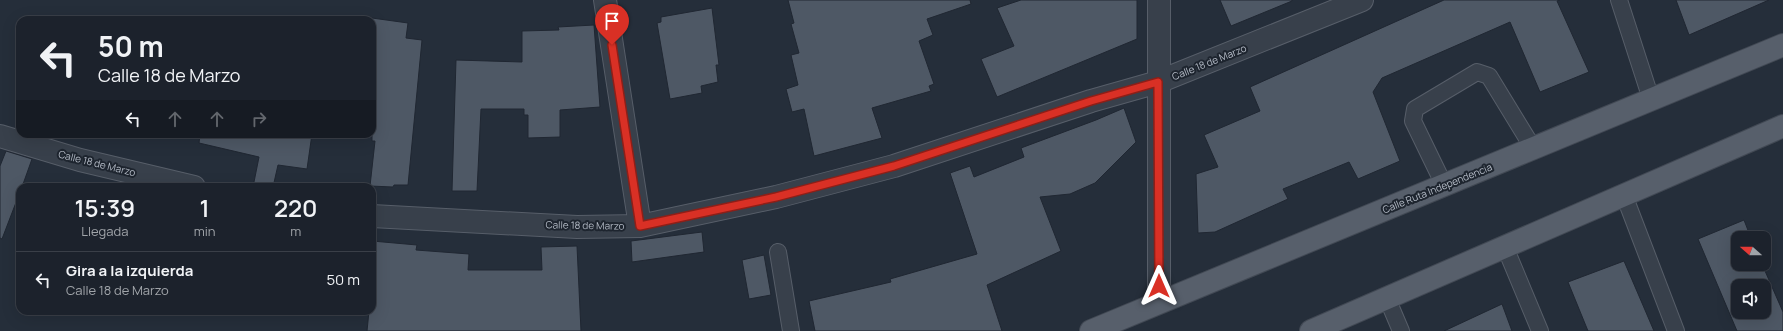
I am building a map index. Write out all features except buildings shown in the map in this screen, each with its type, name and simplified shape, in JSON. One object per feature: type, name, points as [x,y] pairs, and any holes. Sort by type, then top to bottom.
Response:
[{"type":"main road","name":"Calle Ruta Independencia","points":[[1091,331],[1783,45]]},
{"type":"main road","points":[[1311,331],[1624,195],[1781,131]]},
{"type":"street","points":[[605,0],[640,226]]},
{"type":"street","points":[[1159,0],[1159,302]]},
{"type":"street","name":"Calle 18 de Marzo","points":[[376,216],[577,227],[640,226],[776,197],[894,166],[1091,101],[1158,82],[1362,0]]},
{"type":"street","name":"Calle 18 de Marzo","points":[[0,136],[80,160],[177,183]]},
{"type":"lane","points":[[1619,0],[1652,99]]},
{"type":"lane","points":[[1444,185],[1413,121],[1415,109],[1477,72],[1490,76],[1533,148]]},
{"type":"lane","points":[[1624,195],[1676,331]]},
{"type":"lane","points":[[1504,247],[1540,331]]},
{"type":"lane","points":[[778,252],[791,331]]},
{"type":"lane","points":[[1387,298],[1401,331]]},
{"type":"route","points":[[612,45],[640,226],[776,197],[894,166],[1091,101],[1158,82],[1159,286]]}]
